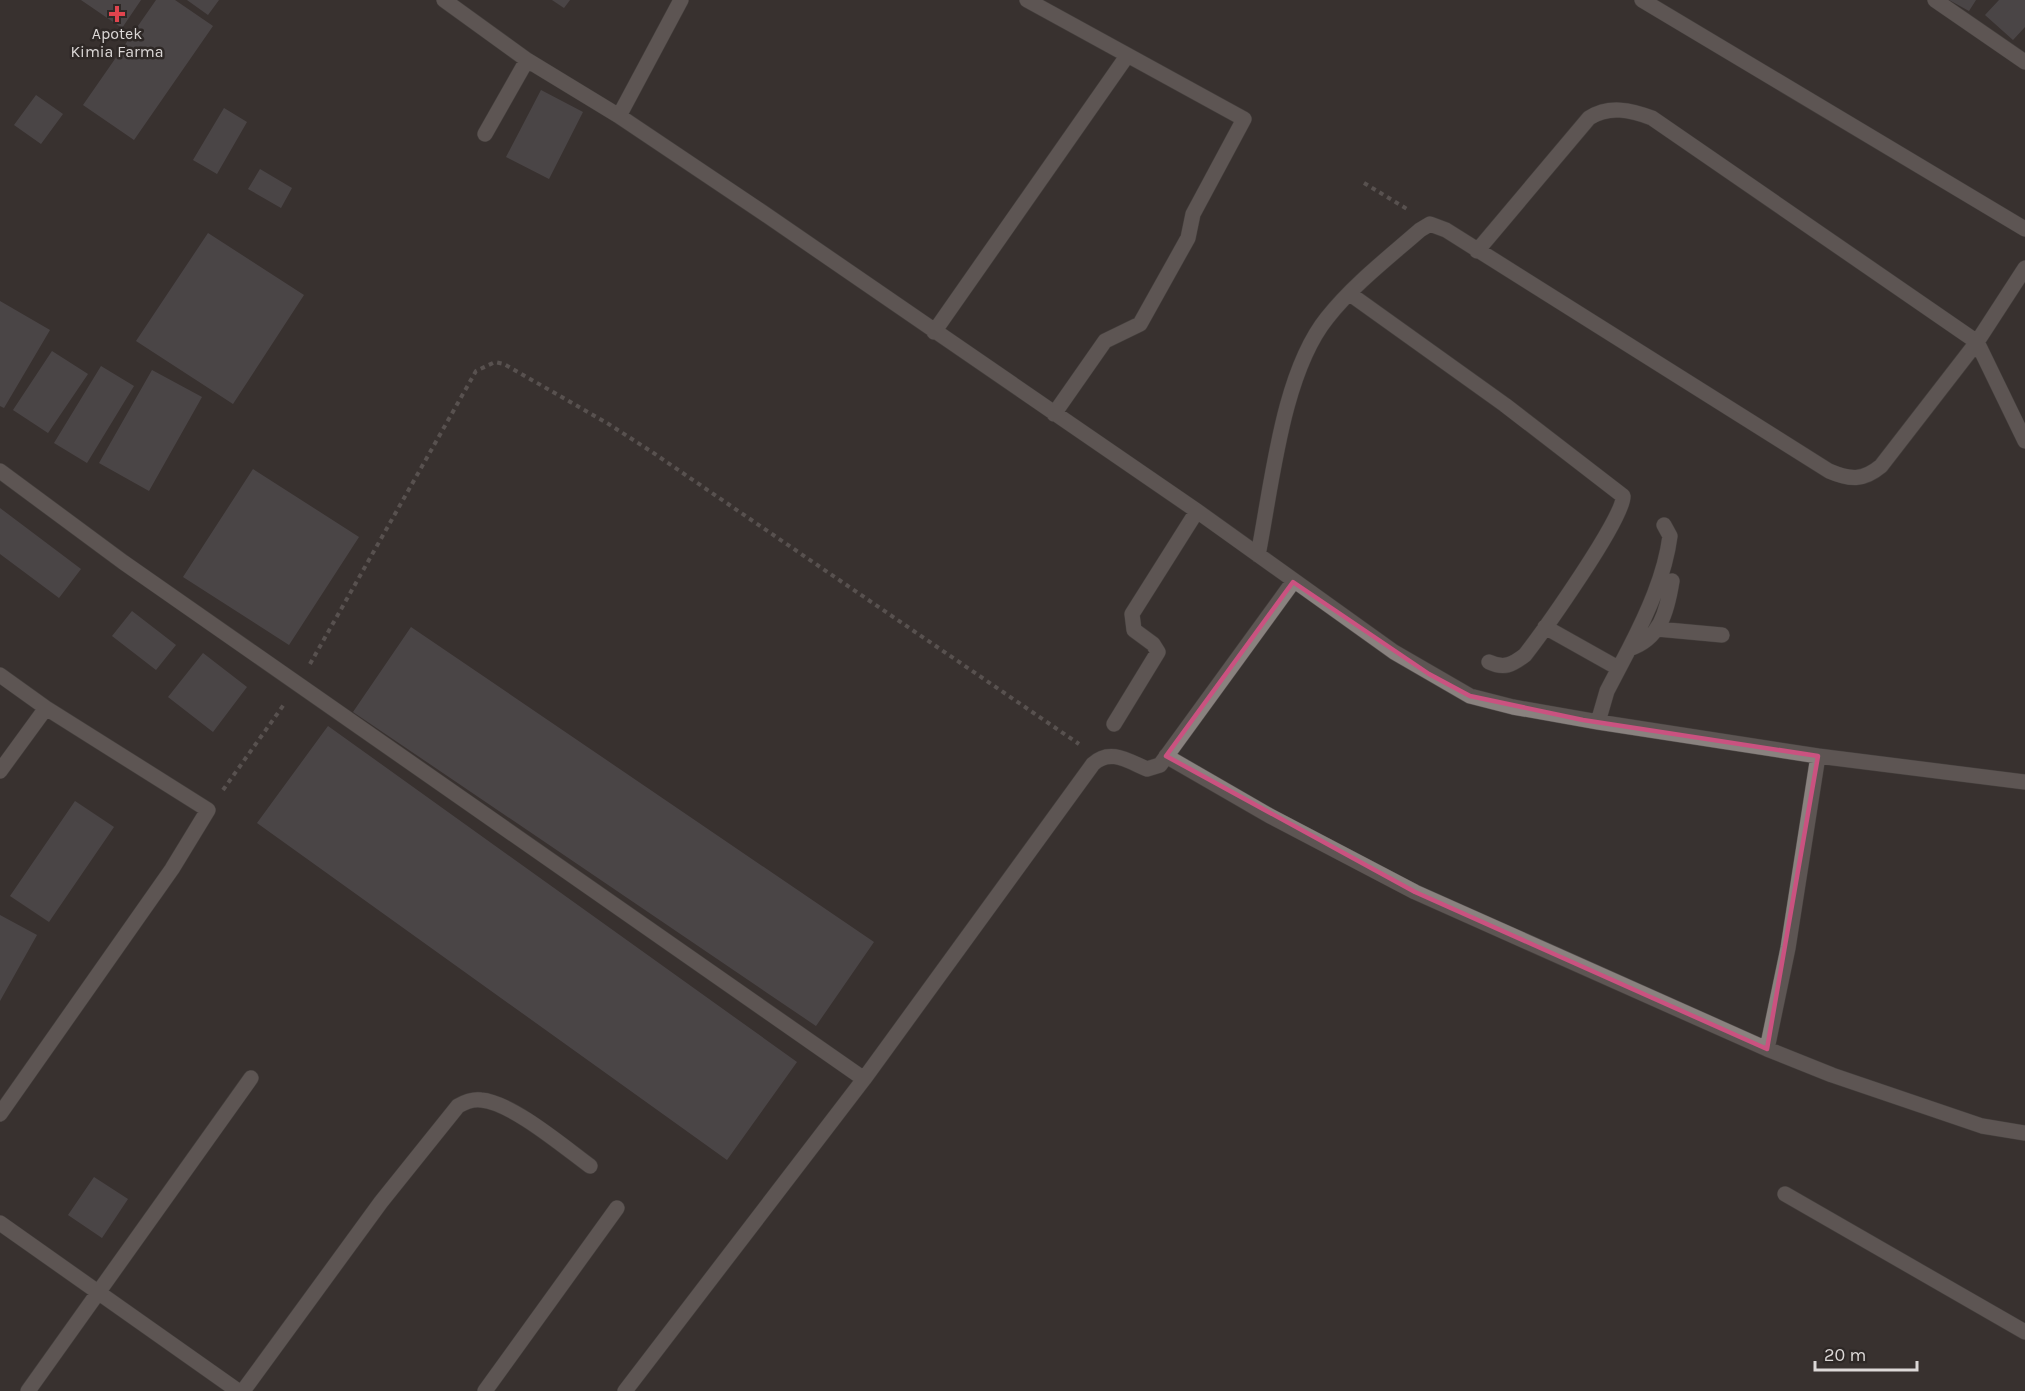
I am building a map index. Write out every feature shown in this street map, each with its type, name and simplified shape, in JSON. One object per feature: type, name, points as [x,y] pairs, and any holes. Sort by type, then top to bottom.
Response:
[{"type":"street","points":[[444,0],[527,60],[619,116],[1197,511],[1293,582],[1429,674],[1470,696],[1513,707],[1598,722],[1818,756],[2025,782]]},
{"type":"street","points":[[619,116],[681,0]]},
{"type":"street","points":[[1027,0],[1244,118],[1193,214],[1188,238],[1140,324],[1105,341],[1054,414]]},
{"type":"street","points":[[1642,0],[2025,229]]},
{"type":"street","points":[[1935,0],[2025,62]]},
{"type":"street","points":[[934,332],[1127,56]]},
{"type":"street","points":[[485,134],[527,60]]},
{"type":"street","points":[[1477,251],[1589,118],[1615,109],[1639,113],[1652,118],[1977,342],[2025,441]]},
{"type":"street","points":[[1258,555],[1285,419],[1295,382],[1309,348],[1326,319],[1350,294],[1430,224],[1446,230],[1759,424],[1829,471],[1849,479],[1862,478],[1881,466],[1977,342],[2002,300],[2024,270]]},
{"type":"street","points":[[1350,294],[1505,405],[1623,495],[1622,505],[1597,548],[1525,655],[1514,663],[1499,667],[1489,662]]},
{"type":"street","points":[[0,471],[123,562],[864,1078]]},
{"type":"street","points":[[1114,724],[1158,652],[1153,644],[1134,630],[1131,614],[1197,511]]},
{"type":"street","points":[[1598,722],[1607,691],[1646,617],[1662,570],[1670,536],[1664,525]]},
{"type":"street","points":[[1629,649],[1646,643],[1657,629],[1669,601],[1672,581]]},
{"type":"street","points":[[625,1391],[864,1078],[1100,758],[1115,756],[1152,769],[1160,765],[1293,582]]},
{"type":"street","points":[[1545,627],[1618,668]]},
{"type":"street","points":[[1657,629],[1722,635]]},
{"type":"street","points":[[0,675],[46,708],[208,810],[172,869],[0,1114]]},
{"type":"street","points":[[0,771],[46,708]]},
{"type":"street","points":[[1166,756],[1270,816],[1415,892],[1767,1049],[1832,1075],[1982,1126],[2025,1133]]},
{"type":"street","points":[[1767,1049],[1788,948],[1818,756]]},
{"type":"street","points":[[28,1391],[251,1078]]},
{"type":"street","points":[[243,1391],[381,1202],[458,1106],[480,1099],[496,1104],[546,1134],[590,1166]]},
{"type":"street","points":[[1785,1194],[2025,1332]]},
{"type":"street","points":[[485,1391],[617,1208]]},
{"type":"street","points":[[0,1223],[238,1391]]},
{"type":"path","points":[[1364,183],[1430,224]]},
{"type":"path","points":[[208,810],[298,684],[476,371],[495,362],[504,364],[607,423],[652,452],[738,514],[1100,758]]},
{"type":"highlighted area","points":[[1293,582],[1429,674],[1470,696],[1583,720],[1818,756],[1767,1049],[1415,892],[1166,756]]},
{"type":"building","name":"Apotek Kimia Farma","points":[[81,0],[141,0],[122,28]]},
{"type":"building","points":[[156,0],[175,0],[213,26],[134,140],[83,105]]},
{"type":"building","points":[[187,0],[219,0],[208,15]]},
{"type":"building","points":[[552,0],[570,0],[564,8]]},
{"type":"building","points":[[1949,0],[1976,0],[1969,11]]},
{"type":"building","points":[[1999,0],[2025,0],[2025,27],[2013,40],[1985,15]]},
{"type":"building","points":[[541,90],[583,112],[549,179],[506,157]]},
{"type":"building","points":[[36,95],[63,114],[41,144],[14,125]]},
{"type":"building","points":[[224,108],[247,122],[217,174],[193,160]]},
{"type":"building","points":[[260,169],[292,188],[281,208],[248,189]]},
{"type":"building","points":[[208,233],[304,295],[233,404],[136,341]]},
{"type":"building","points":[[0,301],[50,330],[4,408],[0,406]]},
{"type":"building","points":[[52,351],[88,374],[48,433],[13,410]]},
{"type":"building","points":[[101,366],[134,386],[87,463],[54,443]]},
{"type":"building","points":[[152,370],[202,397],[149,491],[99,463]]},
{"type":"building","points":[[253,469],[359,537],[289,645],[183,577]]},
{"type":"building","points":[[0,508],[81,569],[59,598],[0,554]]},
{"type":"building","points":[[132,611],[176,645],[156,670],[112,636]]},
{"type":"building","points":[[411,627],[874,942],[816,1026],[353,712]]},
{"type":"building","points":[[203,653],[247,687],[213,732],[168,697]]},
{"type":"building","points":[[328,726],[797,1062],[727,1160],[257,823]]},
{"type":"building","points":[[75,801],[114,827],[49,922],[10,896]]},
{"type":"building","points":[[0,915],[37,935],[0,1001]]},
{"type":"building","points":[[94,1177],[128,1199],[102,1238],[68,1215]]},
{"type":"place","name":"Apotek Kimia Farma","points":[[117,14]]}]
